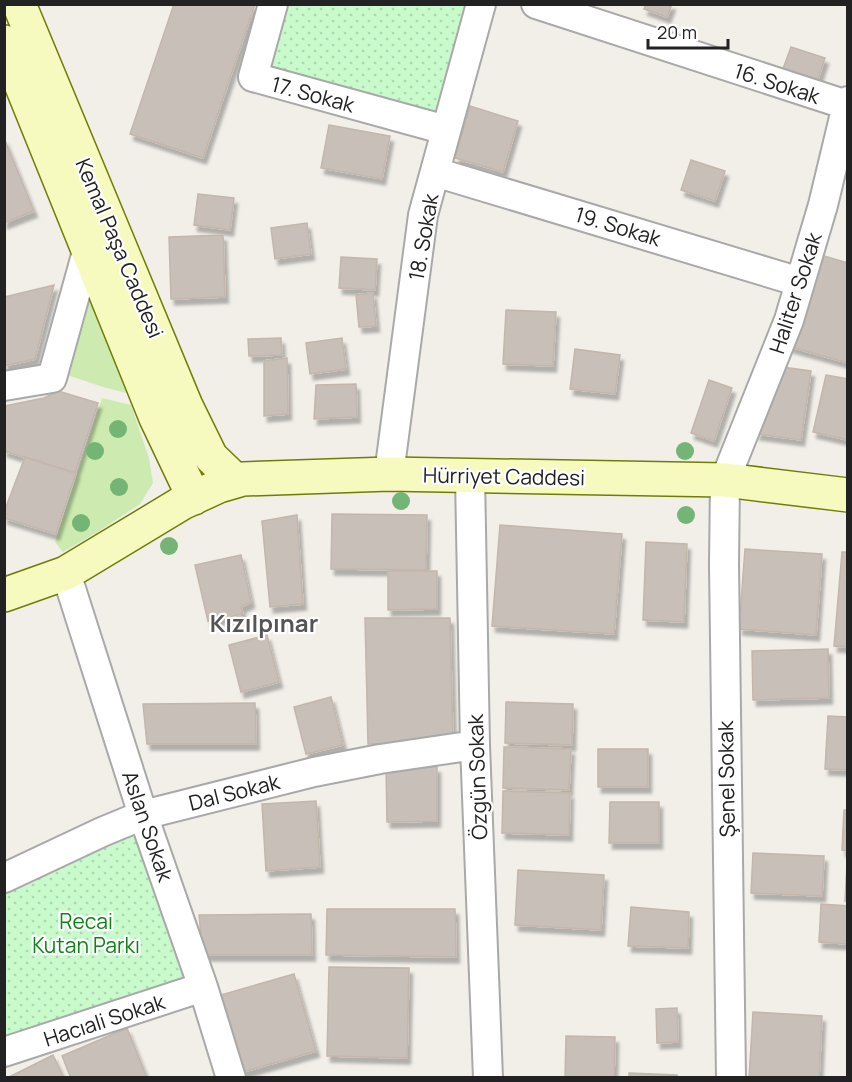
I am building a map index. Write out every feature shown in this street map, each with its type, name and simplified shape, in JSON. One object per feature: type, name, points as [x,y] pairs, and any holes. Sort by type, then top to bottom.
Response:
[{"type":"main road","name":"Kemal Paşa Caddesi","points":[[19,4],[190,416],[211,457],[236,481]]},
{"type":"main road","name":"Kemal Paşa Caddesi","points":[[4,42],[156,418],[181,505]]},
{"type":"main road","name":"Hürriyet Caddesi","points":[[4,595],[66,573],[181,505],[219,486],[236,481],[389,474],[725,480],[848,495]]},
{"type":"street","name":"17. Sokak","points":[[273,4],[253,77],[447,130]]},
{"type":"street","name":"18. Sokak","points":[[389,474],[423,215],[481,4]]},
{"type":"street","name":"16. Sokak","points":[[536,4],[847,105]]},
{"type":"street","name":"Haliter Sokak","points":[[725,480],[789,320],[823,205],[848,100]]},
{"type":"street","name":"19. Sokak","points":[[435,172],[800,282]]},
{"type":"street","points":[[4,386],[52,378],[88,248]]},
{"type":"street","name":"Özgün Sokak","points":[[470,476],[475,745],[488,1077]]},
{"type":"street","name":"Şenel Sokak","points":[[725,480],[724,577],[731,1077]]},
{"type":"street","name":"Aslan Sokak","points":[[66,573],[143,815],[203,987],[231,1077]]},
{"type":"street","name":"Dal Sokak","points":[[4,878],[143,815],[314,772],[380,759],[475,745]]},
{"type":"street","name":"Hacıali Sokak","points":[[4,1052],[203,987]]},
{"type":"green space","points":[[273,5],[481,5],[446,130],[253,77]]},
{"type":"green space","points":[[84,262],[130,394],[55,371]]},
{"type":"green space","points":[[102,398],[131,405],[149,458],[153,483],[140,504],[63,552],[55,542]]},
{"type":"green space","name":"Recai Kutan Parkı","points":[[135,834],[186,983],[5,1039],[5,886],[102,840]]},
{"type":"building","points":[[174,4],[255,4],[203,158],[130,134]]},
{"type":"building","points":[[646,4],[672,4],[667,17],[644,9]]},
{"type":"building","points":[[791,47],[825,58],[815,88],[780,77]]},
{"type":"building","points":[[470,106],[518,121],[503,172],[455,158]]},
{"type":"building","points":[[329,125],[390,136],[382,179],[321,168]]},
{"type":"building","points":[[4,138],[34,211],[4,223]]},
{"type":"building","points":[[691,160],[725,171],[715,201],[681,190]]},
{"type":"building","points":[[198,194],[234,198],[230,230],[194,225]]},
{"type":"building","points":[[307,223],[311,254],[275,259],[271,228]]},
{"type":"building","points":[[223,235],[225,297],[171,299],[169,237]]},
{"type":"building","points":[[814,253],[848,263],[848,363],[787,346]]},
{"type":"building","points":[[341,257],[377,259],[375,290],[339,288]]},
{"type":"building","points":[[54,285],[35,359],[4,366],[4,297]]},
{"type":"building","points":[[373,293],[376,326],[359,327],[356,295]]},
{"type":"building","points":[[506,310],[556,312],[553,366],[503,364]]},
{"type":"building","points":[[281,338],[282,355],[249,356],[248,339]]},
{"type":"building","points":[[342,338],[346,369],[310,374],[306,343]]},
{"type":"building","points":[[575,349],[620,355],[615,394],[570,389]]},
{"type":"building","points":[[287,358],[288,414],[264,416],[264,361]]},
{"type":"building","points":[[782,367],[811,371],[801,440],[756,434]]},
{"type":"building","points":[[826,375],[848,379],[848,440],[813,432]]},
{"type":"building","points":[[709,380],[732,388],[714,441],[691,433]]},
{"type":"building","points":[[356,384],[357,417],[314,419],[316,385]]},
{"type":"building","points":[[58,391],[98,403],[75,473],[4,451],[4,406],[44,398]]},
{"type":"building","points":[[25,457],[76,473],[56,534],[4,518],[4,512]]},
{"type":"building","points":[[332,514],[427,515],[426,570],[331,569]]},
{"type":"building","points":[[297,515],[303,604],[270,607],[262,521]]},
{"type":"building","points":[[500,525],[622,534],[614,634],[492,626]]},
{"type":"building","points":[[646,542],[687,544],[684,622],[643,620]]},
{"type":"building","points":[[745,549],[822,554],[816,635],[739,629]]},
{"type":"building","points":[[842,552],[848,552],[848,647],[834,646]]},
{"type":"building","points":[[241,555],[251,602],[241,607],[243,614],[208,621],[195,565]]},
{"type":"building","points":[[388,571],[437,571],[437,609],[388,610]]},
{"type":"building","points":[[365,618],[450,618],[453,742],[368,744]]},
{"type":"building","points":[[267,635],[279,682],[241,692],[229,645]]},
{"type":"building","points":[[828,649],[829,698],[753,700],[752,651]]},
{"type":"building","points":[[331,697],[343,745],[306,754],[294,707]]},
{"type":"building","points":[[506,702],[573,704],[572,745],[505,743]]},
{"type":"building","points":[[255,703],[256,744],[147,744],[143,704]]},
{"type":"building","points":[[828,716],[848,717],[848,770],[825,769]]},
{"type":"building","points":[[504,747],[571,749],[569,790],[503,788]]},
{"type":"building","points":[[598,749],[648,749],[648,787],[598,787]]},
{"type":"building","points":[[386,765],[437,767],[437,821],[387,822]]},
{"type":"building","points":[[503,791],[570,793],[569,835],[502,833]]},
{"type":"building","points":[[316,801],[320,867],[266,871],[262,804]]},
{"type":"building","points":[[610,802],[659,802],[659,843],[609,843]]},
{"type":"building","points":[[844,810],[848,810],[848,851],[842,850]]},
{"type":"building","points":[[753,853],[824,856],[822,896],[751,893]]},
{"type":"building","points":[[848,864],[848,902],[845,901]]},
{"type":"building","points":[[518,870],[604,875],[601,930],[515,925]]},
{"type":"building","points":[[821,904],[848,906],[848,944],[819,942]]},
{"type":"building","points":[[631,907],[689,912],[688,948],[628,946]]},
{"type":"building","points":[[327,909],[455,909],[456,957],[326,955]]},
{"type":"building","points":[[311,914],[312,955],[203,955],[199,915]]},
{"type":"building","points":[[329,967],[409,968],[407,1058],[327,1056]]},
{"type":"building","points":[[294,974],[316,1051],[243,1072],[221,995]]},
{"type":"building","points":[[677,1008],[678,1042],[657,1043],[656,1009]]},
{"type":"building","points":[[753,1012],[822,1016],[819,1078],[749,1078]]},
{"type":"building","points":[[127,1028],[147,1078],[71,1078],[62,1056]]},
{"type":"building","points":[[566,1036],[615,1037],[614,1078],[565,1078]]},
{"type":"building","points":[[53,1055],[64,1078],[7,1078]]},
{"type":"building","points":[[629,1073],[677,1075],[677,1078],[629,1078]]},
{"type":"district","name":"Kızılpınar","points":[[264,622]]}]
